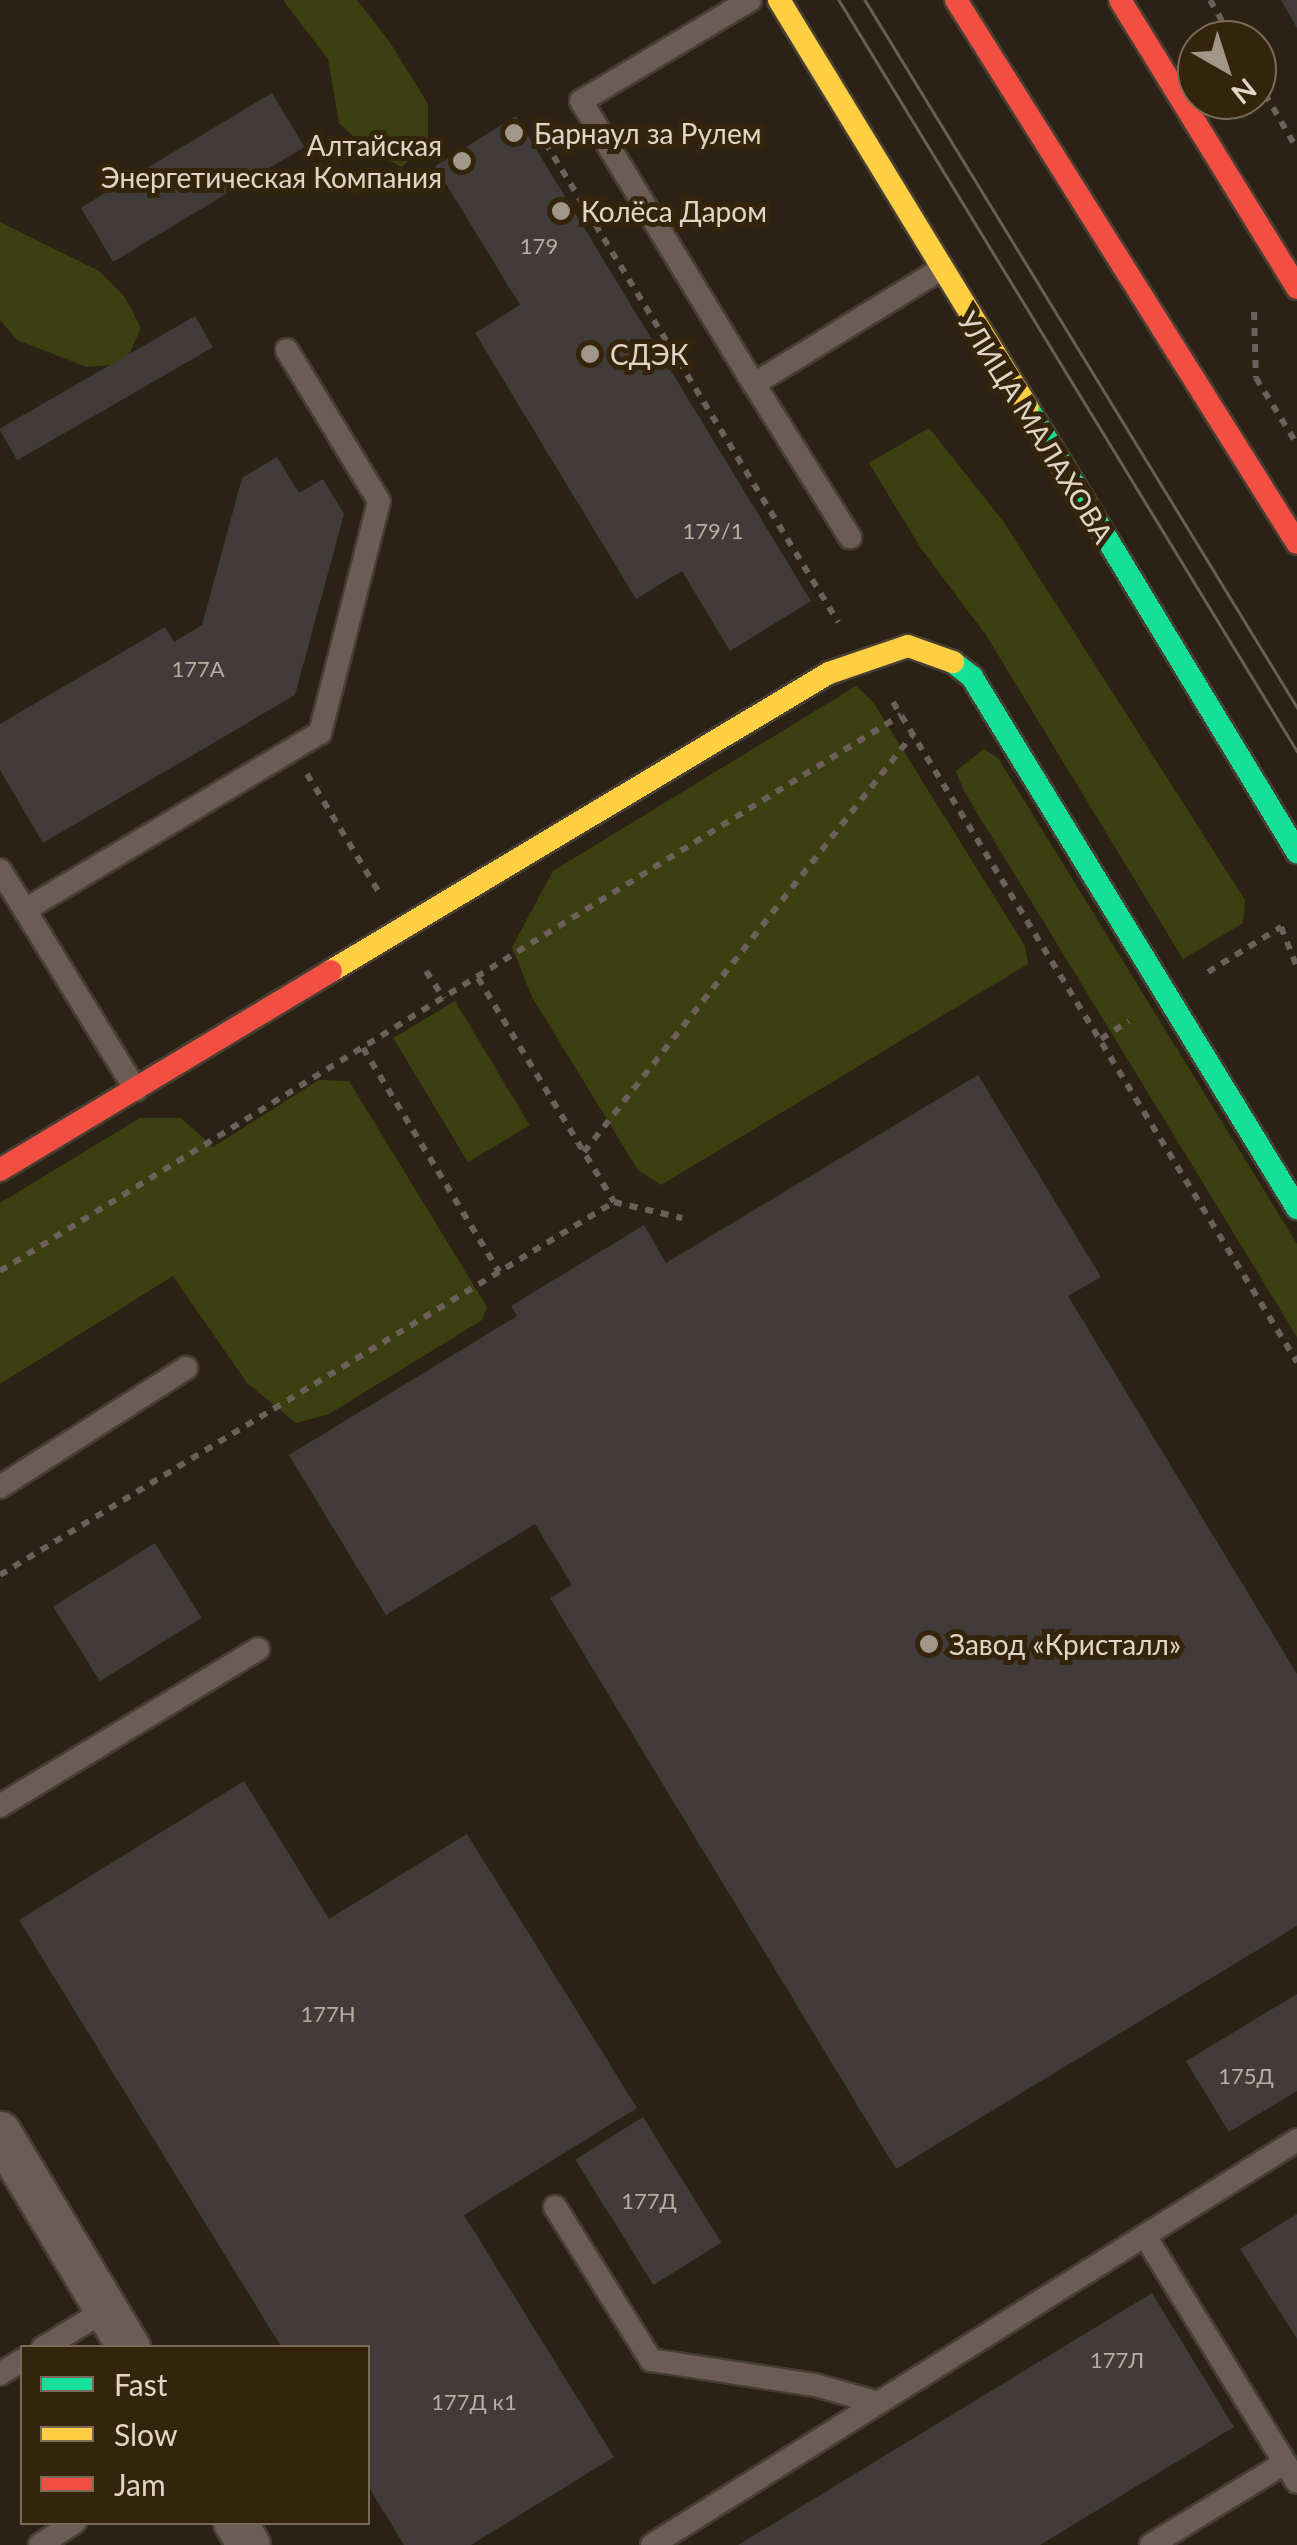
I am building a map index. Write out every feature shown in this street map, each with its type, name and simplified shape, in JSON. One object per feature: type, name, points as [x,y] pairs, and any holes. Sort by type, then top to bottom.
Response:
[{"type":"street","name":"УЛИЦА МАЛАХОВА","points":[[779,0],[939,270],[1297,852]]},
{"type":"street","points":[[956,0],[1297,543]]},
{"type":"street","points":[[1120,0],[1297,288]]},
{"type":"street","points":[[0,1170],[862,657],[908,646],[943,654],[972,677],[1297,1208]]},
{"type":"street","points":[[0,2132],[127,2345]]},
{"type":"lane","points":[[750,0],[581,102],[850,537]]},
{"type":"lane","points":[[754,384],[939,270]]},
{"type":"lane","points":[[25,910],[320,733],[379,501],[287,350]]},
{"type":"lane","points":[[0,870],[136,1090]]},
{"type":"lane","points":[[0,1487],[186,1368]]},
{"type":"lane","points":[[0,1806],[258,1648]]},
{"type":"lane","points":[[652,2545],[1297,2140]]},
{"type":"lane","points":[[554,2206],[651,2360],[815,2386],[878,2403]]},
{"type":"lane","points":[[1145,2236],[1291,2472],[1151,2545]]},
{"type":"lane","points":[[49,2345],[106,2310]]},
{"type":"lane","points":[[40,2545],[70,2525]]},
{"type":"path","points":[[1277,114],[1297,148]]},
{"type":"path","points":[[538,129],[1297,1362]]},
{"type":"path","points":[[1254,302],[1256,378],[1297,444]]},
{"type":"path","points":[[0,1271],[901,715]]},
{"type":"path","points":[[584,1152],[913,734]]},
{"type":"path","points":[[292,750],[444,999]]},
{"type":"path","points":[[1281,927],[1297,967]]},
{"type":"path","points":[[478,978],[614,1202]]},
{"type":"path","points":[[363,1048],[500,1272]]},
{"type":"path","points":[[0,1575],[614,1202],[682,1218]]},
{"type":"green space","points":[[283,0],[357,0],[389,41],[428,104],[428,141],[402,167],[367,149],[339,123],[328,59]]},
{"type":"green space","points":[[0,222],[99,271],[124,296],[141,328],[125,364],[87,367],[17,340],[0,320]]},
{"type":"green space","points":[[929,428],[1003,521],[1245,900],[1243,923],[1183,959],[986,635],[920,547],[869,463]]},
{"type":"green space","points":[[856,686],[873,702],[1025,946],[1028,964],[661,1185],[638,1170],[532,997],[512,947],[553,871]]},
{"type":"green space","points":[[984,749],[998,758],[1297,1244],[1297,1337],[965,793],[956,771]]},
{"type":"green space","points":[[455,1001],[530,1125],[468,1162],[393,1038]]},
{"type":"green space","points":[[319,1080],[349,1081],[487,1307],[482,1320],[329,1414],[296,1423],[247,1383],[173,1276],[0,1384],[0,1203],[140,1118],[181,1118],[213,1147]]},
{"type":"building","points":[[1281,0],[1297,0],[1297,28]]},
{"type":"building","points":[[272,93],[304,147],[113,262],[81,208]]},
{"type":"building","points":[[516,116],[811,601],[730,651],[682,571],[636,599],[475,333],[520,305],[435,166]]},
{"type":"building","points":[[195,316],[213,347],[17,460],[0,429]]},
{"type":"building","points":[[277,457],[299,493],[323,479],[344,514],[295,695],[43,843],[0,770],[0,724],[165,627],[174,642],[202,625],[242,478]]},
{"type":"building","name":"Завод «Кристалл»","points":[[978,1075],[1101,1277],[1068,1296],[1297,1674],[1297,1926],[896,2169],[550,1598],[572,1585],[535,1524],[386,1615],[289,1455],[517,1316],[511,1306],[644,1225],[666,1263]]},
{"type":"building","points":[[155,1543],[202,1618],[100,1681],[53,1607]]},
{"type":"building","points":[[244,1781],[329,1919],[467,1834],[637,2108],[464,2215],[614,2457],[471,2545],[404,2545],[370,2489],[370,2345],[280,2345],[19,1920]]},
{"type":"building","points":[[1297,1994],[1297,2091],[1229,2132],[1186,2061]]},
{"type":"building","points":[[643,2117],[721,2243],[654,2285],[575,2159]]},
{"type":"building","points":[[1297,2214],[1297,2339],[1240,2249]]},
{"type":"building","points":[[1152,2293],[1234,2427],[1040,2545],[738,2545]]},
{"type":"tram line","points":[[839,0],[1297,751]]},
{"type":"tram line","points":[[865,0],[1297,707]]},
{"type":"traffic: fast","points":[[1027,407],[1297,852]]},
{"type":"traffic: fast","points":[[953,662],[972,677],[1297,1208]]},
{"type":"traffic: slow","points":[[779,0],[1027,407]]},
{"type":"traffic: slow","points":[[331,971],[829,673],[908,646],[953,662]]},
{"type":"traffic: jam","points":[[956,0],[1297,543]]},
{"type":"traffic: jam","points":[[1120,0],[1297,288]]},
{"type":"traffic: jam","points":[[0,1170],[331,971]]},
{"type":"place","name":"Барнаул за Рулем","points":[[514,133]]},
{"type":"place","name":"Алтайская Энергетическая Компания","points":[[462,161]]},
{"type":"place","name":"Колёса Даром","points":[[561,211]]},
{"type":"place","name":"СДЭК","points":[[590,354]]},
{"type":"place","name":"Завод «Кристалл»","points":[[929,1644]]}]
